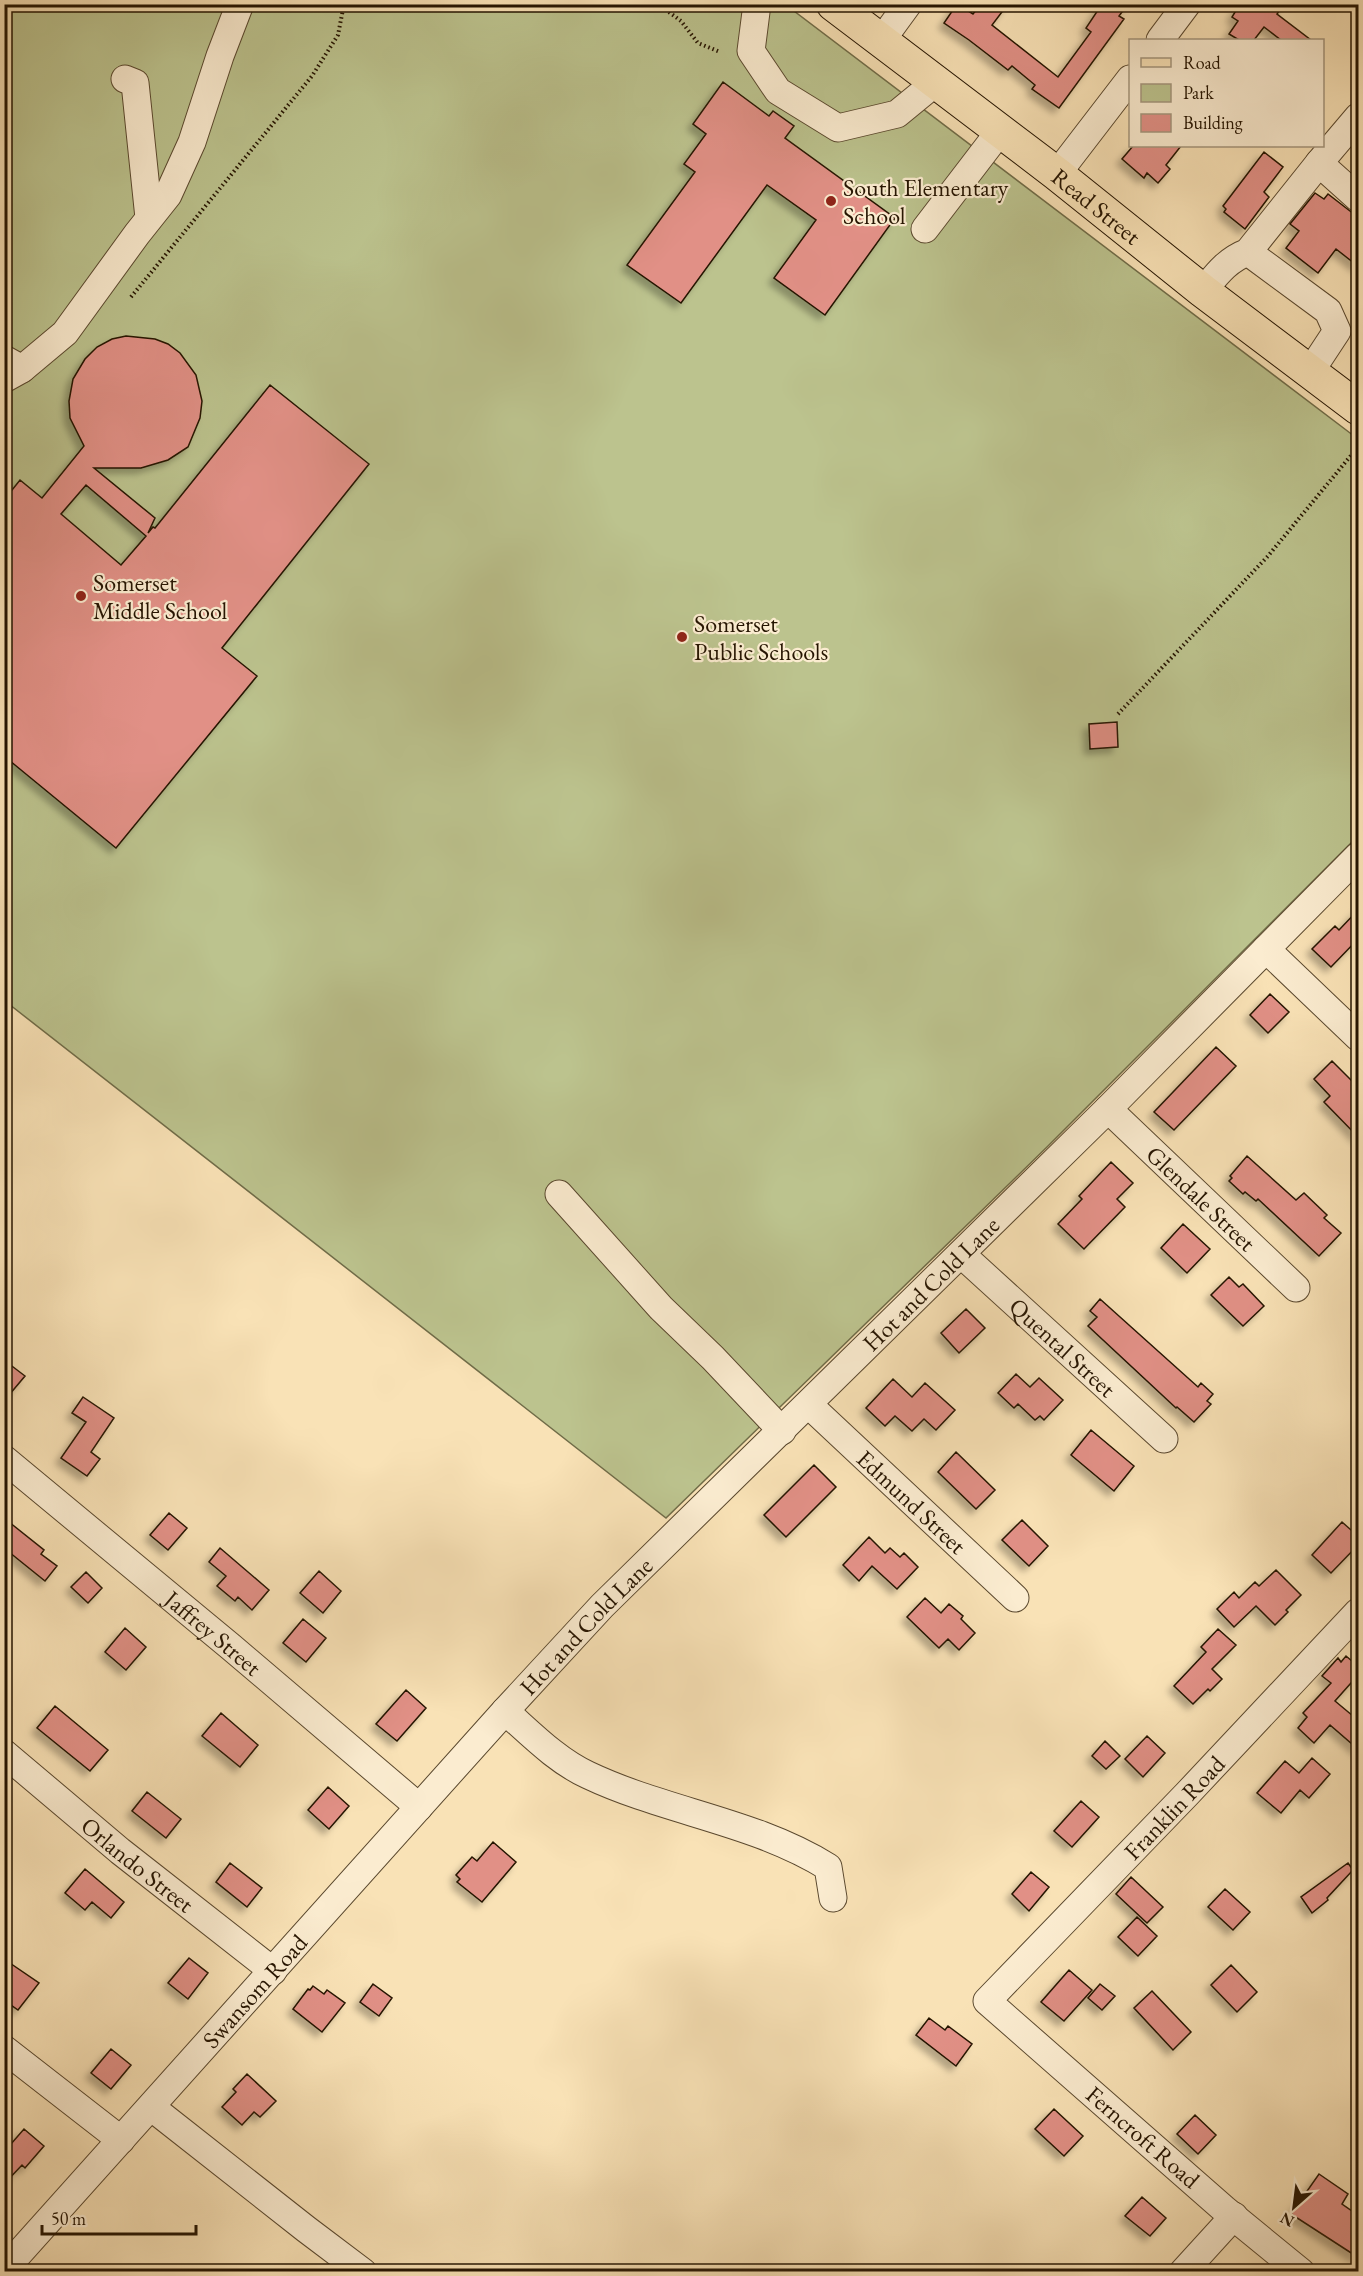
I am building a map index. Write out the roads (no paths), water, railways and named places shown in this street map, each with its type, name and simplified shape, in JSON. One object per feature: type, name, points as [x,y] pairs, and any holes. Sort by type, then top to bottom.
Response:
[{"type":"main road","name":"Read Street","points":[[832,4],[1057,174],[1203,291],[1359,408]]},
{"type":"street","points":[[10,369],[65,333],[168,195],[192,142],[220,56],[240,4]]},
{"type":"street","points":[[757,4],[751,51],[778,91],[838,128],[897,114],[936,82]]},
{"type":"street","points":[[881,41],[908,4]]},
{"type":"street","points":[[1161,39],[1187,4]]},
{"type":"street","points":[[125,79],[135,83],[149,218]]},
{"type":"street","points":[[1057,174],[1129,82]]},
{"type":"street","points":[[1203,291],[1223,266],[1234,257],[1248,252],[1359,117]]},
{"type":"street","points":[[926,229],[1000,131]]},
{"type":"street","points":[[1319,163],[1359,198]]},
{"type":"street","points":[[1248,252],[1328,311],[1337,331],[1310,372]]},
{"type":"street","name":"Hot and Cold Lane","points":[[505,1711],[602,1606],[1108,1109],[1359,856]]},
{"type":"street","points":[[1266,949],[1359,1037]]},
{"type":"street","name":"Glendale Street","points":[[1108,1109],[1296,1288]]},
{"type":"street","points":[[559,1194],[661,1308],[713,1358],[782,1431]]},
{"type":"street","name":"Quental Street","points":[[961,1254],[1164,1438]]},
{"type":"street","name":"Edmund Street","points":[[809,1405],[1015,1598]]},
{"type":"street","name":"Jaffrey Street","points":[[5,1461],[231,1647],[419,1807]]},
{"type":"street","name":"Franklin Road","points":[[987,2001],[1359,1612]]},
{"type":"street","points":[[505,1711],[552,1752],[586,1775],[632,1793],[730,1822],[803,1851],[828,1867],[833,1898]]},
{"type":"street","name":"Swansom Road","points":[[4,2270],[505,1711]]},
{"type":"street","name":"Orlando Street","points":[[4,1754],[120,1851],[273,1971]]},
{"type":"street","name":"Ferncroft Road","points":[[987,2001],[1234,2216],[1301,2271]]},
{"type":"street","points":[[4,2049],[121,2140]]},
{"type":"street","points":[[151,2107],[363,2271]]},
{"type":"street","points":[[1184,2271],[1234,2216]]},
{"type":"place","name":"South Elementary School","points":[[831,201]]},
{"type":"place","name":"Somerset Middle School","points":[[81,596]]},
{"type":"place","name":"Somerset Public Schools","points":[[682,637]]}]
